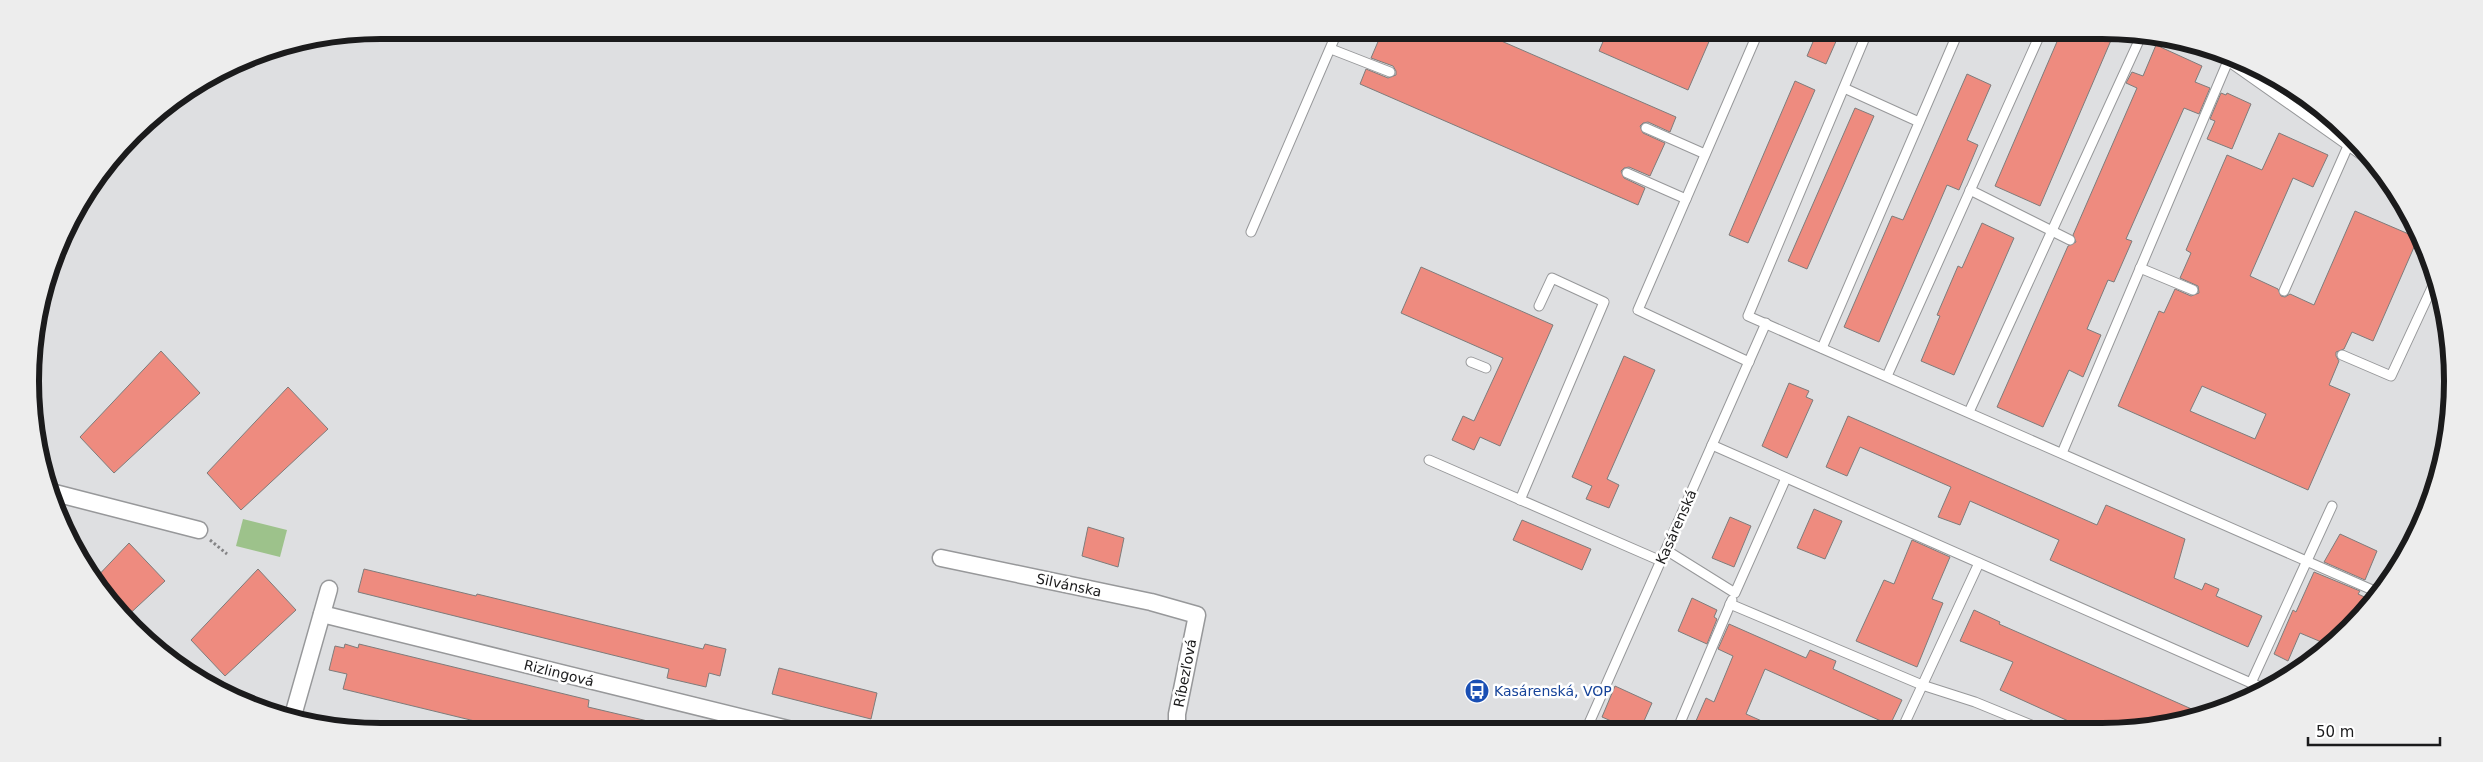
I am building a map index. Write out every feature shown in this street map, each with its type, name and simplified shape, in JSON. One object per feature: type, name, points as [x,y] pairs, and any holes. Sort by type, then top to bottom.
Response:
[{"type":"street","points":[[58,494],[199,530]]},
{"type":"street","name":"Silvánska","points":[[941,558],[1152,602],[1197,615]]},
{"type":"street","points":[[294,712],[329,589]]},
{"type":"street","name":"Rizlingová","points":[[322,614],[764,723]]},
{"type":"street","name":"Ríbezľová","points":[[1177,723],[1197,615]]},
{"type":"lane","points":[[1250,232],[1334,39]]},
{"type":"lane","points":[[1749,362],[1638,310],[1755,39]]},
{"type":"lane","points":[[1864,39],[1748,316],[2373,590]]},
{"type":"lane","points":[[1822,348],[1955,39]]},
{"type":"lane","points":[[1887,376],[2038,39]]},
{"type":"lane","points":[[1969,412],[2139,41]]},
{"type":"lane","points":[[1331,48],[1390,72]]},
{"type":"lane","points":[[2062,453],[2227,63]]},
{"type":"lane","points":[[2235,66],[2355,151]]},
{"type":"lane","points":[[1844,88],[1919,122]]},
{"type":"lane","points":[[1646,128],[1705,154]]},
{"type":"lane","points":[[2284,292],[2348,146]]},
{"type":"lane","points":[[1627,173],[1686,199]]},
{"type":"lane","points":[[1970,190],[2070,240]]},
{"type":"lane","points":[[2140,268],[2193,290]]},
{"type":"lane","points":[[1520,500],[1604,302],[1552,278],[1539,306]]},
{"type":"lane","points":[[2342,355],[2391,376],[2432,288]]},
{"type":"lane","name":"Kasárenská","points":[[1589,723],[1766,323]]},
{"type":"lane","points":[[1471,362],[1486,368]]},
{"type":"lane","points":[[1712,445],[2257,686]]},
{"type":"lane","points":[[1429,460],[1661,561]]},
{"type":"lane","points":[[1680,723],[1786,478]]},
{"type":"lane","points":[[2251,683],[2332,506]]},
{"type":"lane","points":[[1666,550],[1735,593]]},
{"type":"lane","points":[[1905,723],[1979,563]]},
{"type":"lane","points":[[1730,604],[1922,685],[1975,702],[2026,723]]},
{"type":"path","points":[[199,530],[227,554]]},
{"type":"green space","points":[[243,519],[287,530],[280,557],[236,546]]},
{"type":"building","points":[[1379,39],[1497,39],[1676,117],[1670,132],[1648,122],[1640,126],[1643,133],[1665,143],[1650,176],[1629,167],[1621,171],[1624,178],[1645,188],[1638,205],[1360,84],[1366,69],[1388,78],[1396,75],[1393,66],[1371,58]]},
{"type":"building","points":[[1604,39],[1710,39],[1688,90],[1599,51]]},
{"type":"building","points":[[1814,39],[1837,39],[1826,64],[1807,56]]},
{"type":"building","points":[[2058,39],[2112,39],[2040,206],[1995,186]]},
{"type":"building","points":[[2156,45],[2202,66],[2195,82],[2210,88],[2199,114],[2184,108],[2126,239],[2132,241],[2114,282],[2108,280],[2087,329],[2101,335],[2083,377],[2069,370],[2043,427],[1997,407],[2068,246],[2076,242],[2073,235],[2137,88],[2126,83],[2132,72],[2143,76]]},
{"type":"building","points":[[1967,74],[1991,85],[1967,140],[1978,145],[1959,190],[1947,185],[1879,342],[1844,327],[1892,216],[1903,220]]},
{"type":"building","points":[[1795,81],[1815,90],[1748,243],[1729,235]]},
{"type":"building","points":[[2221,93],[2226,95],[2227,93],[2251,104],[2232,149],[2207,139],[2215,121],[2210,119]]},
{"type":"building","points":[[1855,108],[1874,116],[1807,269],[1788,261]]},
{"type":"building","points":[[2279,133],[2328,155],[2313,187],[2293,178],[2250,276],[2278,289],[2281,296],[2285,297],[2290,294],[2314,305],[2355,211],[2411,235],[2415,244],[2373,341],[2352,332],[2344,349],[2336,352],[2339,361],[2329,385],[2350,394],[2308,490],[2118,406],[2159,311],[2164,313],[2175,289],[2191,296],[2199,293],[2198,286],[2180,278],[2191,253],[2186,250],[2227,155],[2262,170]],"holes":[[[2202,386],[2266,414],[2255,439],[2190,411]]]},
{"type":"building","points":[[1982,223],[2014,238],[1954,375],[1921,361],[1940,316],[1937,315],[1958,266],[1962,268]]},
{"type":"building","points":[[1421,267],[1553,325],[1500,446],[1480,437],[1474,450],[1452,440],[1463,416],[1474,421],[1503,358],[1401,313]]},
{"type":"building","points":[[161,351],[200,393],[114,473],[80,437]]},
{"type":"building","points":[[1624,356],[1655,370],[1607,479],[1619,485],[1609,508],[1586,499],[1592,486],[1572,477]]},
{"type":"building","points":[[1789,383],[1809,391],[1806,397],[1813,400],[1787,458],[1762,446]]},
{"type":"building","points":[[288,387],[328,429],[241,510],[207,473]]},
{"type":"building","points":[[1848,416],[2097,525],[2106,505],[2185,539],[2174,578],[2202,590],[2205,583],[2219,589],[2216,596],[2262,616],[2248,647],[2050,560],[2059,540],[1970,501],[1960,525],[1938,517],[1951,487],[1860,447],[1847,476],[1826,467]]},
{"type":"building","points":[[1814,509],[1842,521],[1825,559],[1797,548]]},
{"type":"building","points":[[1730,517],[1751,526],[1734,567],[1712,558]]},
{"type":"building","points":[[1522,520],[1591,549],[1582,570],[1513,540]]},
{"type":"building","points":[[1088,527],[1124,538],[1118,567],[1082,556]]},
{"type":"building","points":[[2340,534],[2377,551],[2365,580],[2324,562]]},
{"type":"building","points":[[1912,540],[1950,557],[1932,599],[1943,603],[1917,667],[1856,641],[1884,580],[1894,584]]},
{"type":"building","points":[[129,543],[165,581],[130,613],[99,575]]},
{"type":"building","points":[[258,569],[296,610],[225,676],[191,640]]},
{"type":"building","points":[[364,569],[476,596],[477,594],[703,649],[705,644],[726,649],[720,676],[709,673],[706,687],[667,678],[669,669],[358,592]]},
{"type":"building","points":[[2314,572],[2360,591],[2358,594],[2367,598],[2344,623],[2323,642],[2300,633],[2288,661],[2274,654],[2293,610],[2296,612]]},
{"type":"building","points":[[1692,598],[1717,610],[1714,617],[1717,619],[1707,644],[1678,631]]},
{"type":"building","points":[[1974,610],[2000,622],[1999,624],[2195,711],[2169,717],[2124,723],[2073,723],[2000,690],[2013,662],[1960,641]]},
{"type":"building","points":[[1729,624],[1806,658],[1810,650],[1836,661],[1833,669],[1902,700],[1891,723],[1886,723],[1765,669],[1746,714],[1766,723],[1695,723],[1706,698],[1714,702],[1733,656],[1718,649]]},
{"type":"building","points":[[345,644],[358,648],[359,644],[589,700],[588,707],[656,723],[483,723],[343,689],[347,674],[329,670],[335,646],[344,648]]},
{"type":"building","points":[[779,668],[877,693],[871,719],[772,694]]},
{"type":"building","points":[[1615,686],[1652,703],[1643,723],[1616,723],[1602,717]]},
{"type":"place","name":"Kasárenská, VOP","points":[[1477,691]]}]
